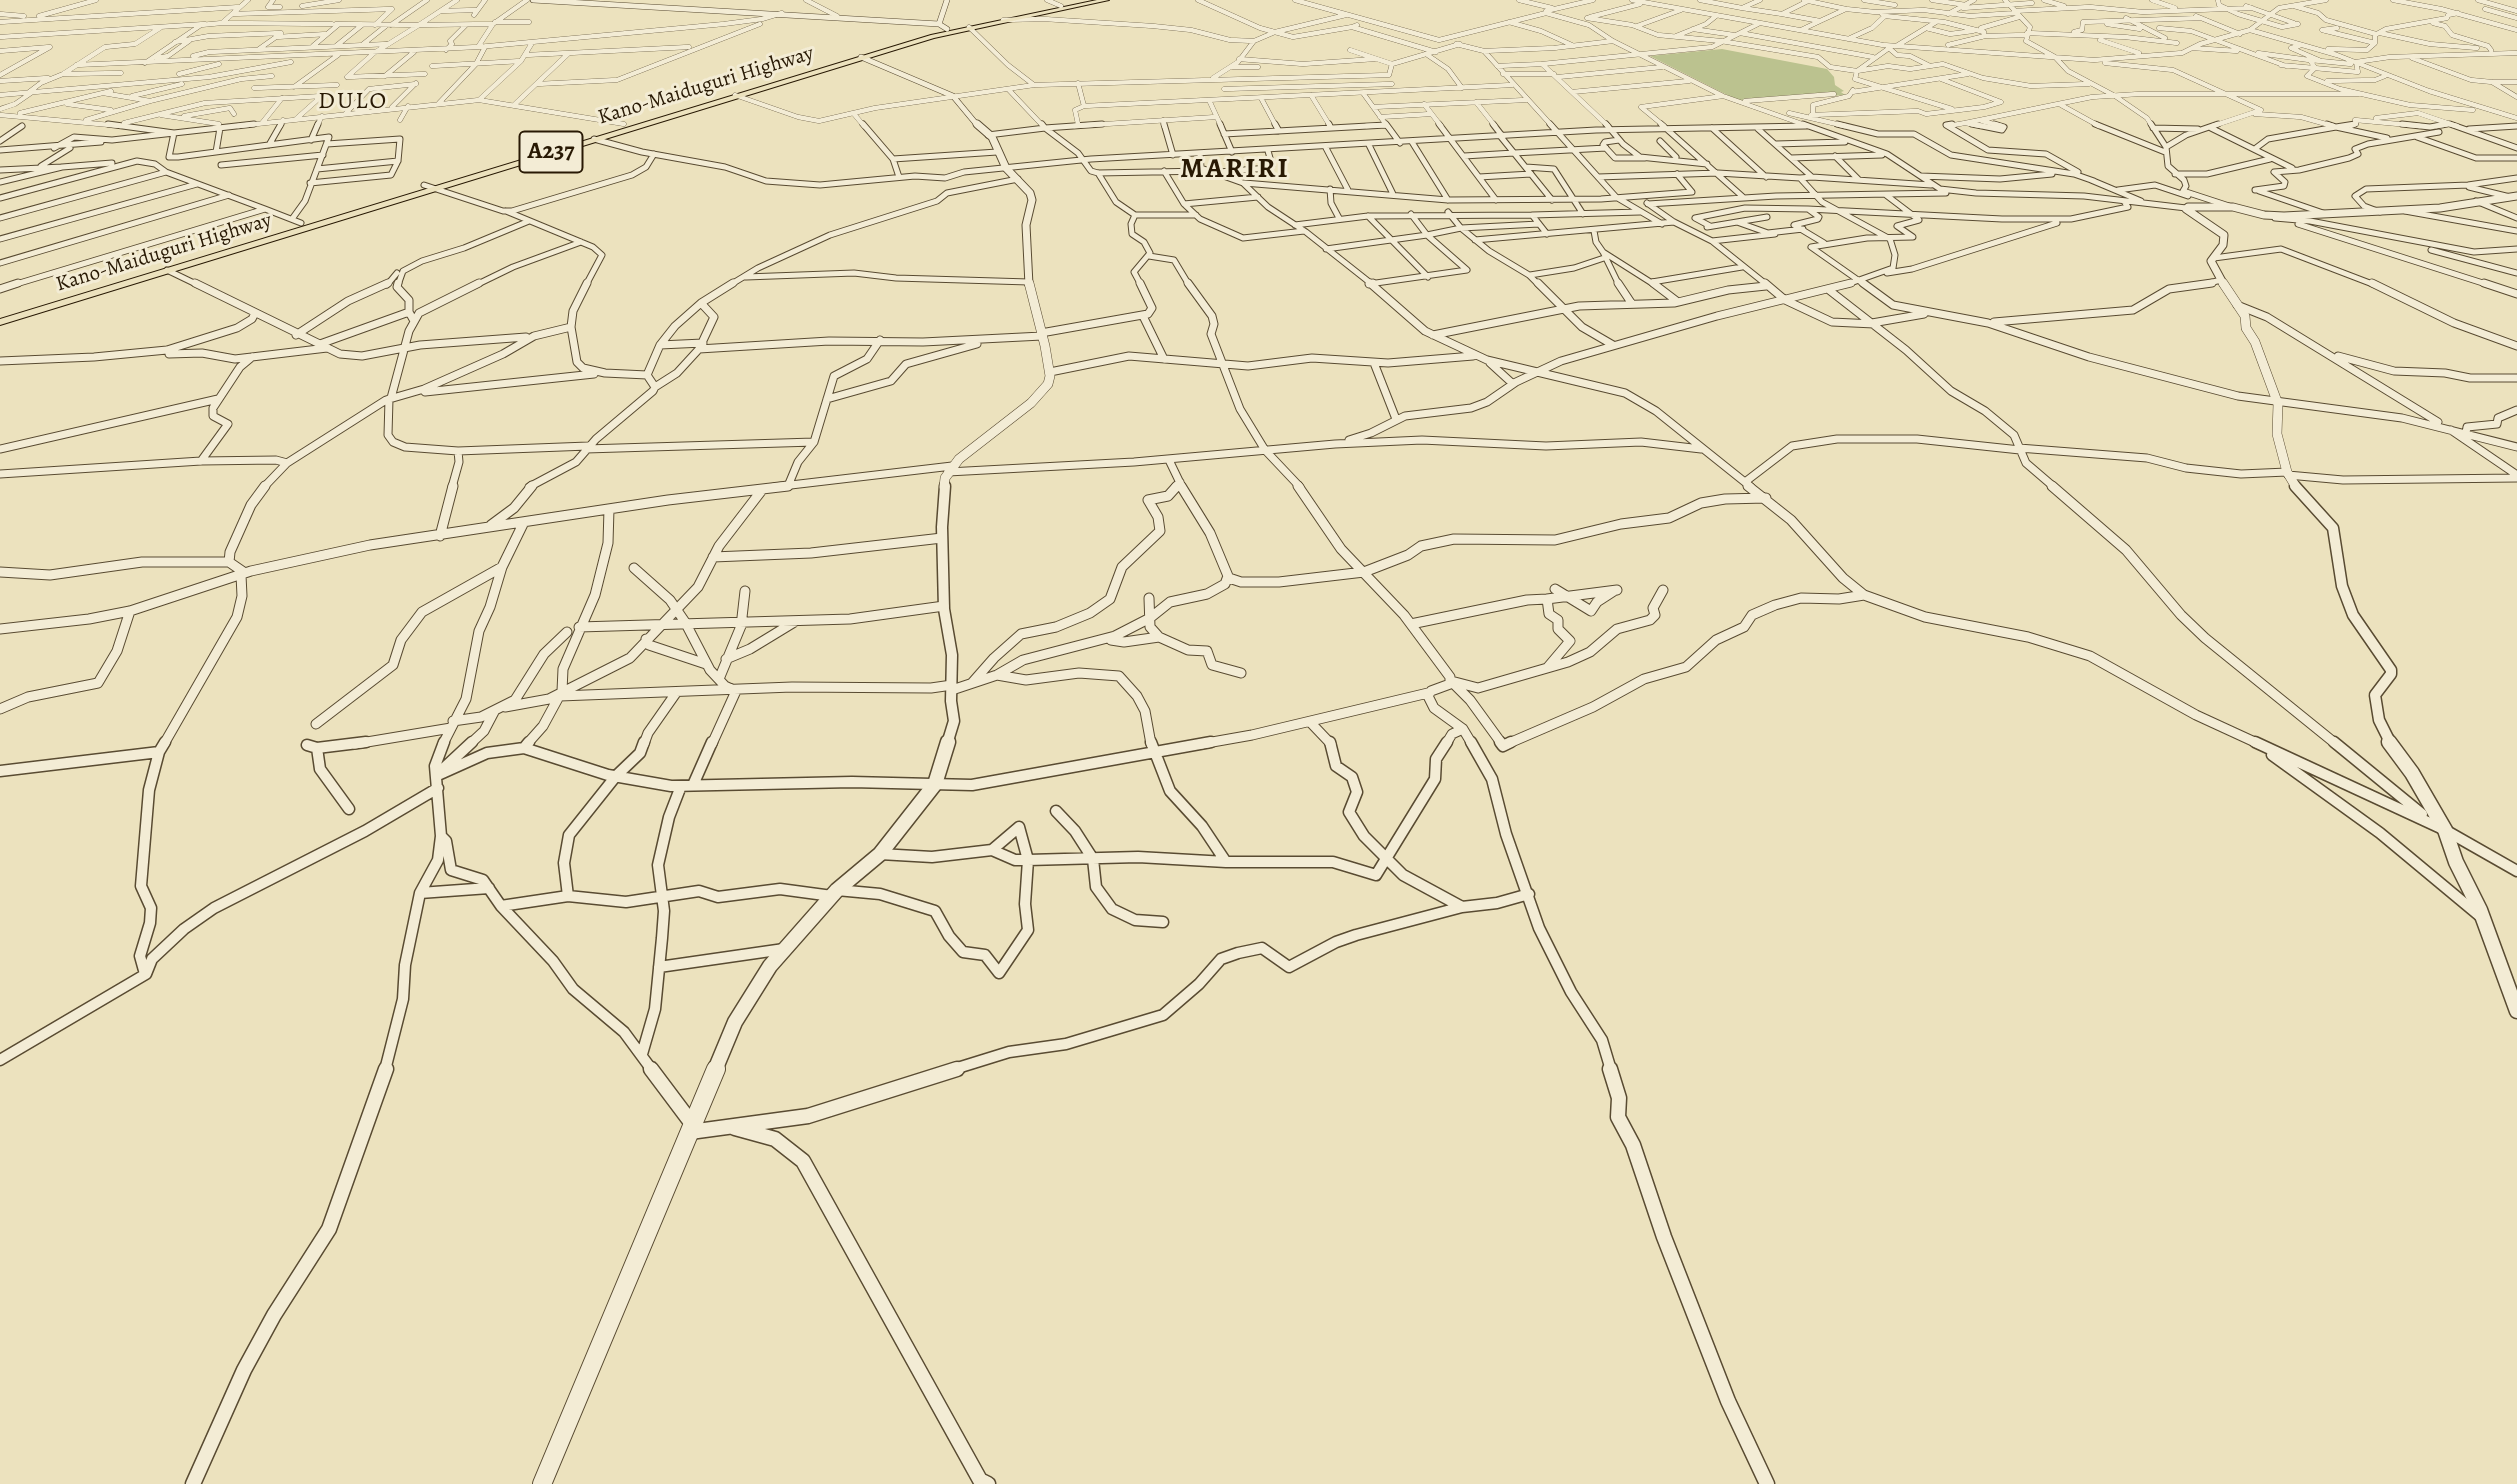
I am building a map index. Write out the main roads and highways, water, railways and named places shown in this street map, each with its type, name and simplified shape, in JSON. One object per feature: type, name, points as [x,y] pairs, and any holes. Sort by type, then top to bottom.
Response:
[{"type":"highway","name":"Kano-Maiduguri Highway","points":[[0,322],[624,124],[943,27],[1091,0]]},
{"type":"highway","name":"Kano-Maiduguri Highway","points":[[0,317],[297,221],[429,187],[861,57],[969,27],[1106,0]]},
{"type":"district","name":"DULO","points":[[353,102]]},
{"type":"district","name":"MARIRI","points":[[1235,170]]}]
